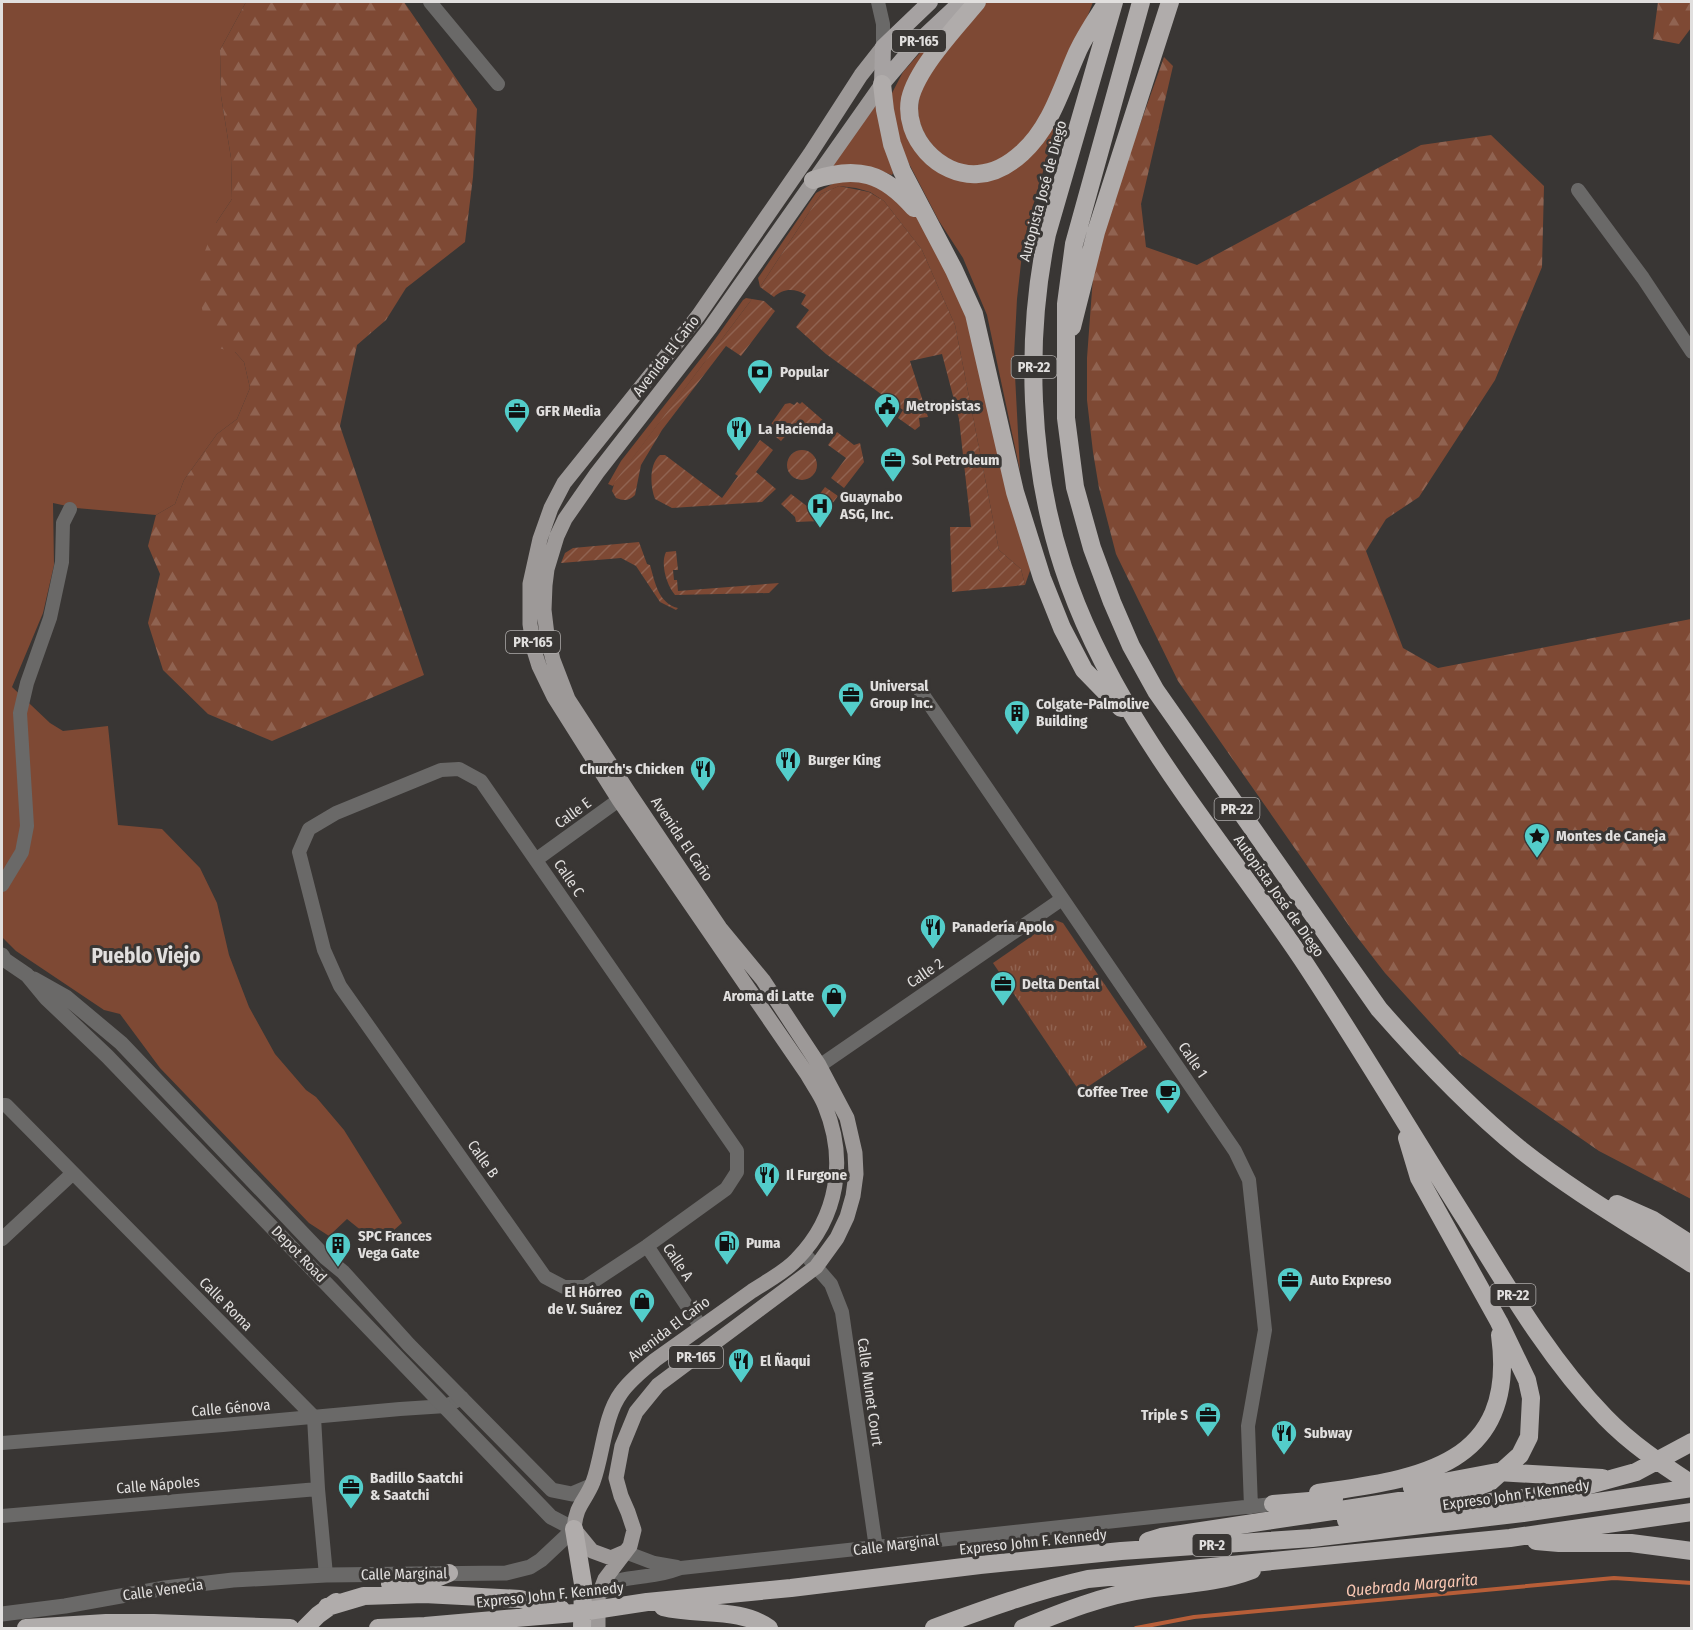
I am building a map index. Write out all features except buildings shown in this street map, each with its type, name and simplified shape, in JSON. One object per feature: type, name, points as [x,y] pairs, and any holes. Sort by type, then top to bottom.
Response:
[{"type":"highway","name":"Avenida El Caño","points":[[883,47],[930,2]]},
{"type":"highway","name":"Avenida El Caño","points":[[882,84],[915,45],[961,2]]},
{"type":"highway","points":[[977,2],[918,78],[910,99],[912,128],[923,148],[941,164],[968,174],[990,172],[1001,168],[1022,153],[1036,138],[1055,105],[1078,50],[1107,2]]},
{"type":"highway","name":"Autopista José de Diego","points":[[1114,2],[1047,234],[1040,267],[1033,378],[1038,450],[1048,516],[1062,566],[1080,615],[1136,723],[1300,957],[1358,1045],[1531,1324],[1570,1377],[1606,1419],[1649,1455],[1692,1486]]},
{"type":"highway","name":"Autopista José de Diego","points":[[1141,2],[1074,244],[1066,304],[1066,418],[1075,487],[1092,548],[1131,646],[1156,691],[1379,1009],[1420,1056],[1459,1095],[1522,1150],[1692,1264]]},
{"type":"highway","points":[[1067,346],[1095,232],[1170,2]]},
{"type":"highway","points":[[883,47],[882,84],[892,144],[902,171],[954,270],[974,314],[1024,524],[1042,578],[1062,628],[1084,670],[1136,723]]},
{"type":"highway","points":[[813,180],[840,173],[872,175],[899,191],[931,227]]},
{"type":"highway","points":[[1121,1551],[1161,1537],[1465,1491],[1481,1487],[1501,1474],[1520,1455],[1529,1437],[1532,1398],[1527,1380],[1419,1178],[1400,1116]]},
{"type":"highway","points":[[1570,1184],[1653,1220],[1692,1245]]},
{"type":"highway","points":[[1273,1504],[1408,1477],[1454,1459],[1482,1433],[1497,1403],[1503,1359],[1498,1322]]},
{"type":"highway","points":[[1121,1551],[1162,1542],[1538,1496],[1612,1480],[1636,1472],[1692,1442]]},
{"type":"highway","points":[[1273,1504],[1382,1492],[1497,1472],[1612,1480]]},
{"type":"highway","name":"Expreso John F. Kennedy","points":[[378,1629],[578,1621],[647,1602],[731,1595],[980,1564],[1121,1551],[1311,1538],[1523,1513],[1692,1486]]},
{"type":"highway","name":"PR-2","points":[[934,1629],[1011,1599],[1088,1579],[1181,1568],[1273,1562],[1510,1538],[1692,1512]]},
{"type":"highway","points":[[327,1607],[364,1596],[424,1594],[520,1599],[578,1621],[583,1584],[574,1529]]},
{"type":"highway","points":[[1510,1538],[1559,1543],[1631,1543],[1692,1551]]},
{"type":"highway","points":[[1023,1629],[1110,1597],[1147,1589],[1178,1587],[1233,1577],[1273,1562]]},
{"type":"highway","points":[[305,1629],[327,1607],[361,1589],[392,1583],[432,1580],[450,1573]]},
{"type":"highway","points":[[647,1602],[677,1611],[748,1617],[769,1629]]},
{"type":"highway","points":[[26,1629],[106,1623],[154,1623],[290,1629]]},
{"type":"main road","name":"Avenida El Caño","points":[[625,1552],[630,1546],[633,1530],[616,1478],[622,1446],[636,1412],[658,1385],[816,1267],[837,1238],[847,1217],[853,1196],[855,1153],[847,1118],[819,1065],[763,980],[720,928],[554,698],[538,666],[532,641],[529,601],[533,563],[540,539],[564,483],[698,316],[810,154],[861,75],[883,47]]},
{"type":"main road","name":"Avenida El Caño","points":[[574,1529],[575,1514],[591,1486],[599,1464],[611,1412],[621,1392],[655,1360],[793,1263],[818,1232],[834,1197],[837,1166],[833,1129],[825,1104],[624,797],[568,699],[553,660],[547,635],[544,585],[552,553],[565,519],[597,473],[710,328],[882,84]]},
{"type":"main road","points":[[574,1529],[585,1545],[601,1555],[611,1558],[625,1552]]},
{"type":"main road","points":[[598,1629],[598,1597],[605,1579],[625,1552]]},
{"type":"street","points":[[430,2],[498,84]]},
{"type":"street","points":[[878,2],[883,24],[883,47]]},
{"type":"street","points":[[1578,190],[1692,352]]},
{"type":"street","points":[[2,885],[22,852],[27,826],[20,714],[27,683],[50,618],[62,562],[63,523],[70,509]]},
{"type":"street","name":"Calle 1","points":[[919,689],[1235,1151],[1249,1180],[1265,1330],[1248,1426],[1251,1507]]},
{"type":"street","name":"Calle C","points":[[303,842],[309,829],[336,813],[441,771],[459,769],[481,781],[737,1151],[737,1163]]},
{"type":"street","name":"Calle E","points":[[537,860],[624,797]]},
{"type":"street","name":"Calle B","points":[[303,842],[299,852],[324,950],[340,986],[545,1277],[564,1287],[585,1287],[726,1189],[736,1172],[737,1163]]},
{"type":"street","name":"Calle 2","points":[[807,1074],[1062,899]]},
{"type":"street","points":[[2,955],[27,975]]},
{"type":"street","name":"Depot Road","points":[[2,966],[27,975],[66,997],[121,1043],[552,1490],[572,1494],[591,1486]]},
{"type":"street","name":"Depot Road","points":[[27,975],[46,998],[107,1056],[551,1517],[574,1529]]},
{"type":"street","name":"Calle Roma","points":[[2,1105],[6,1105],[314,1417]]},
{"type":"street","points":[[2,1239],[73,1173]]},
{"type":"street","name":"Calle A","points":[[647,1246],[701,1327]]},
{"type":"street","name":"Calle Munet Court","points":[[803,1252],[831,1284],[842,1312],[876,1548]]},
{"type":"street","name":"Calle Génova","points":[[2,1443],[446,1406],[462,1398]]},
{"type":"street","points":[[314,1417],[326,1575]]},
{"type":"street","name":"Calle Nápoles","points":[[2,1516],[318,1489]]},
{"type":"street","name":"Calle Marginal","points":[[598,1597],[615,1581],[681,1568],[1273,1504]]},
{"type":"street","name":"Calle Marginal","points":[[326,1575],[506,1573],[530,1567],[541,1560],[574,1529]]},
{"type":"street","points":[[625,1552],[654,1563],[681,1568]]},
{"type":"street","name":"Calle Venecia","points":[[2,1614],[65,1606],[165,1588],[233,1580],[326,1575]]},
{"type":"green space","points":[[2,2],[246,2],[220,50],[221,96],[231,158],[232,199],[216,223],[235,352],[244,362],[250,388],[237,419],[217,434],[184,480],[175,504],[156,515],[76,508],[53,503],[54,565],[43,613],[12,687],[50,723],[63,731],[108,726],[118,825],[162,829],[200,868],[217,903],[229,955],[249,1007],[275,1054],[344,1130],[402,1223],[378,1244],[347,1219],[329,1236],[309,1223],[160,1068],[120,1014],[104,1010],[16,951],[2,937]]},
{"type":"green space","points":[[246,2],[404,2],[477,109],[473,177],[465,242],[406,288],[386,320],[357,345],[340,426],[424,675],[272,741],[208,714],[163,670],[148,623],[160,574],[148,546],[156,515],[175,504],[184,480],[217,434],[237,419],[250,388],[244,362],[235,352],[218,348],[206,329],[198,288],[203,256],[216,223],[232,199],[231,158],[221,96],[220,50]]},
{"type":"green space","points":[[983,2],[1093,2],[1034,131],[1029,138],[1000,161],[980,167],[958,163],[939,152],[925,134],[920,123],[918,108],[922,82]]},
{"type":"green space","points":[[1658,2],[1691,2],[1691,28],[1679,44],[1653,39]]},
{"type":"green space","points":[[940,30],[944,34],[923,60],[912,140],[985,178],[1059,116],[1033,206],[1022,254],[1017,299],[1014,356],[1020,471],[987,315],[963,258],[939,221],[906,158],[900,144],[892,104],[892,93],[903,72]]},
{"type":"green space","points":[[1164,57],[1173,66],[1141,204],[1146,247],[1197,265],[1421,145],[1491,135],[1544,186],[1542,267],[1495,380],[1419,497],[1386,519],[1366,551],[1403,648],[1438,668],[1691,619],[1691,1199],[1599,1151],[1459,1054],[1385,973],[1354,933],[1178,681],[1116,554],[1099,488],[1087,400],[1087,358],[1094,263]]},
{"type":"green space","points":[[877,104],[892,175],[866,166],[828,169]]},
{"type":"green space","points":[[867,178],[914,212],[939,255],[967,319],[1032,565],[1025,585],[1021,569],[999,550],[955,325],[922,250],[884,201],[870,192],[839,186],[821,194],[760,287],[758,278],[816,193],[834,183]]},
{"type":"green space","points":[[839,186],[869,192],[884,201],[922,250],[955,325],[999,550],[1021,569],[1025,585],[952,592],[950,527],[971,527],[959,419],[942,354],[910,361],[928,417],[919,418],[920,426],[915,430],[898,418],[903,410],[826,354],[796,327],[809,310],[801,304],[806,295],[789,290],[774,297],[760,287],[821,194]]},
{"type":"green space","points":[[746,298],[752,299],[613,486],[608,484],[621,461]]},
{"type":"green space","points":[[752,299],[764,301],[775,311],[741,356],[726,346],[662,430],[641,465],[635,495],[626,500],[616,498],[612,491],[615,481]]},
{"type":"green space","points":[[797,402],[800,404],[802,402],[825,422],[814,436],[799,426],[792,429],[781,441],[767,430],[785,404],[794,405]]},
{"type":"green space","points":[[837,432],[854,445],[860,443],[864,462],[844,488],[831,478],[846,458],[828,445]]},
{"type":"green space","points":[[760,440],[773,450],[756,472],[776,489],[762,502],[672,508],[655,499],[652,488],[652,469],[660,455],[665,455],[722,498],[738,476],[735,474]]},
{"type":"green space","points":[[802,450],[812,455],[817,465],[812,475],[802,480],[792,475],[787,465],[792,455]]},
{"type":"green space","points":[[825,487],[838,496],[819,521],[796,522],[795,517],[781,504],[791,494],[816,513],[823,505],[816,499]]},
{"type":"green space","points":[[639,542],[647,564],[650,565],[658,591],[666,602],[678,608],[676,610],[660,602],[636,566],[621,558],[561,563],[565,553],[573,548]]},
{"type":"green space","points":[[676,551],[678,570],[673,570],[678,591],[779,583],[769,593],[675,595],[667,581],[664,557],[666,552]]},
{"type":"green space","points":[[1055,920],[1063,923],[1147,1047],[1080,1092],[993,963]]},
{"type":"waterway","name":"Quebrada Margarita","points":[[1136,1628],[1194,1617],[1614,1578],[1692,1583]]},
{"type":"place","name":"Popular","points":[[760,395]]},
{"type":"place","name":"Metropistas","points":[[887,429]]},
{"type":"place","name":"GFR Media","points":[[517,434]]},
{"type":"place","name":"La Hacienda","points":[[739,452]]},
{"type":"place","name":"Sol Petroleum","points":[[893,483]]},
{"type":"place","name":"Guaynabo ASG, Inc.","points":[[820,529]]},
{"type":"place","name":"Universal Group Inc.","points":[[851,718]]},
{"type":"place","name":"Colgate-Palmolive Building","points":[[1017,736]]},
{"type":"place","name":"Burger King","points":[[788,783]]},
{"type":"place","name":"Church's Chicken","points":[[703,792]]},
{"type":"place","name":"Montes de Caneja","points":[[1537,859]]},
{"type":"place","name":"Panadería Apolo","points":[[933,950]]},
{"type":"place","name":"Delta Dental","points":[[1003,1007]]},
{"type":"place","name":"Aroma di Latte","points":[[834,1019]]},
{"type":"place","name":"Coffee Tree","points":[[1168,1115]]},
{"type":"place","name":"Il Furgone","points":[[767,1198]]},
{"type":"place","name":"Puma","points":[[727,1266]]},
{"type":"place","name":"SPC Frances Vega Gate","points":[[338,1268]]},
{"type":"place","name":"Auto Expreso","points":[[1290,1303]]},
{"type":"place","name":"El Hórreo de V. Suárez","points":[[642,1324]]},
{"type":"place","name":"El Ñaqui","points":[[741,1384]]},
{"type":"place","name":"Triple S","points":[[1208,1438]]},
{"type":"place","name":"Subway","points":[[1284,1456]]},
{"type":"place","name":"Badillo Saatchi & Saatchi","points":[[351,1510]]},
{"type":"district","name":"Pueblo Viejo","points":[[146,956]]}]
